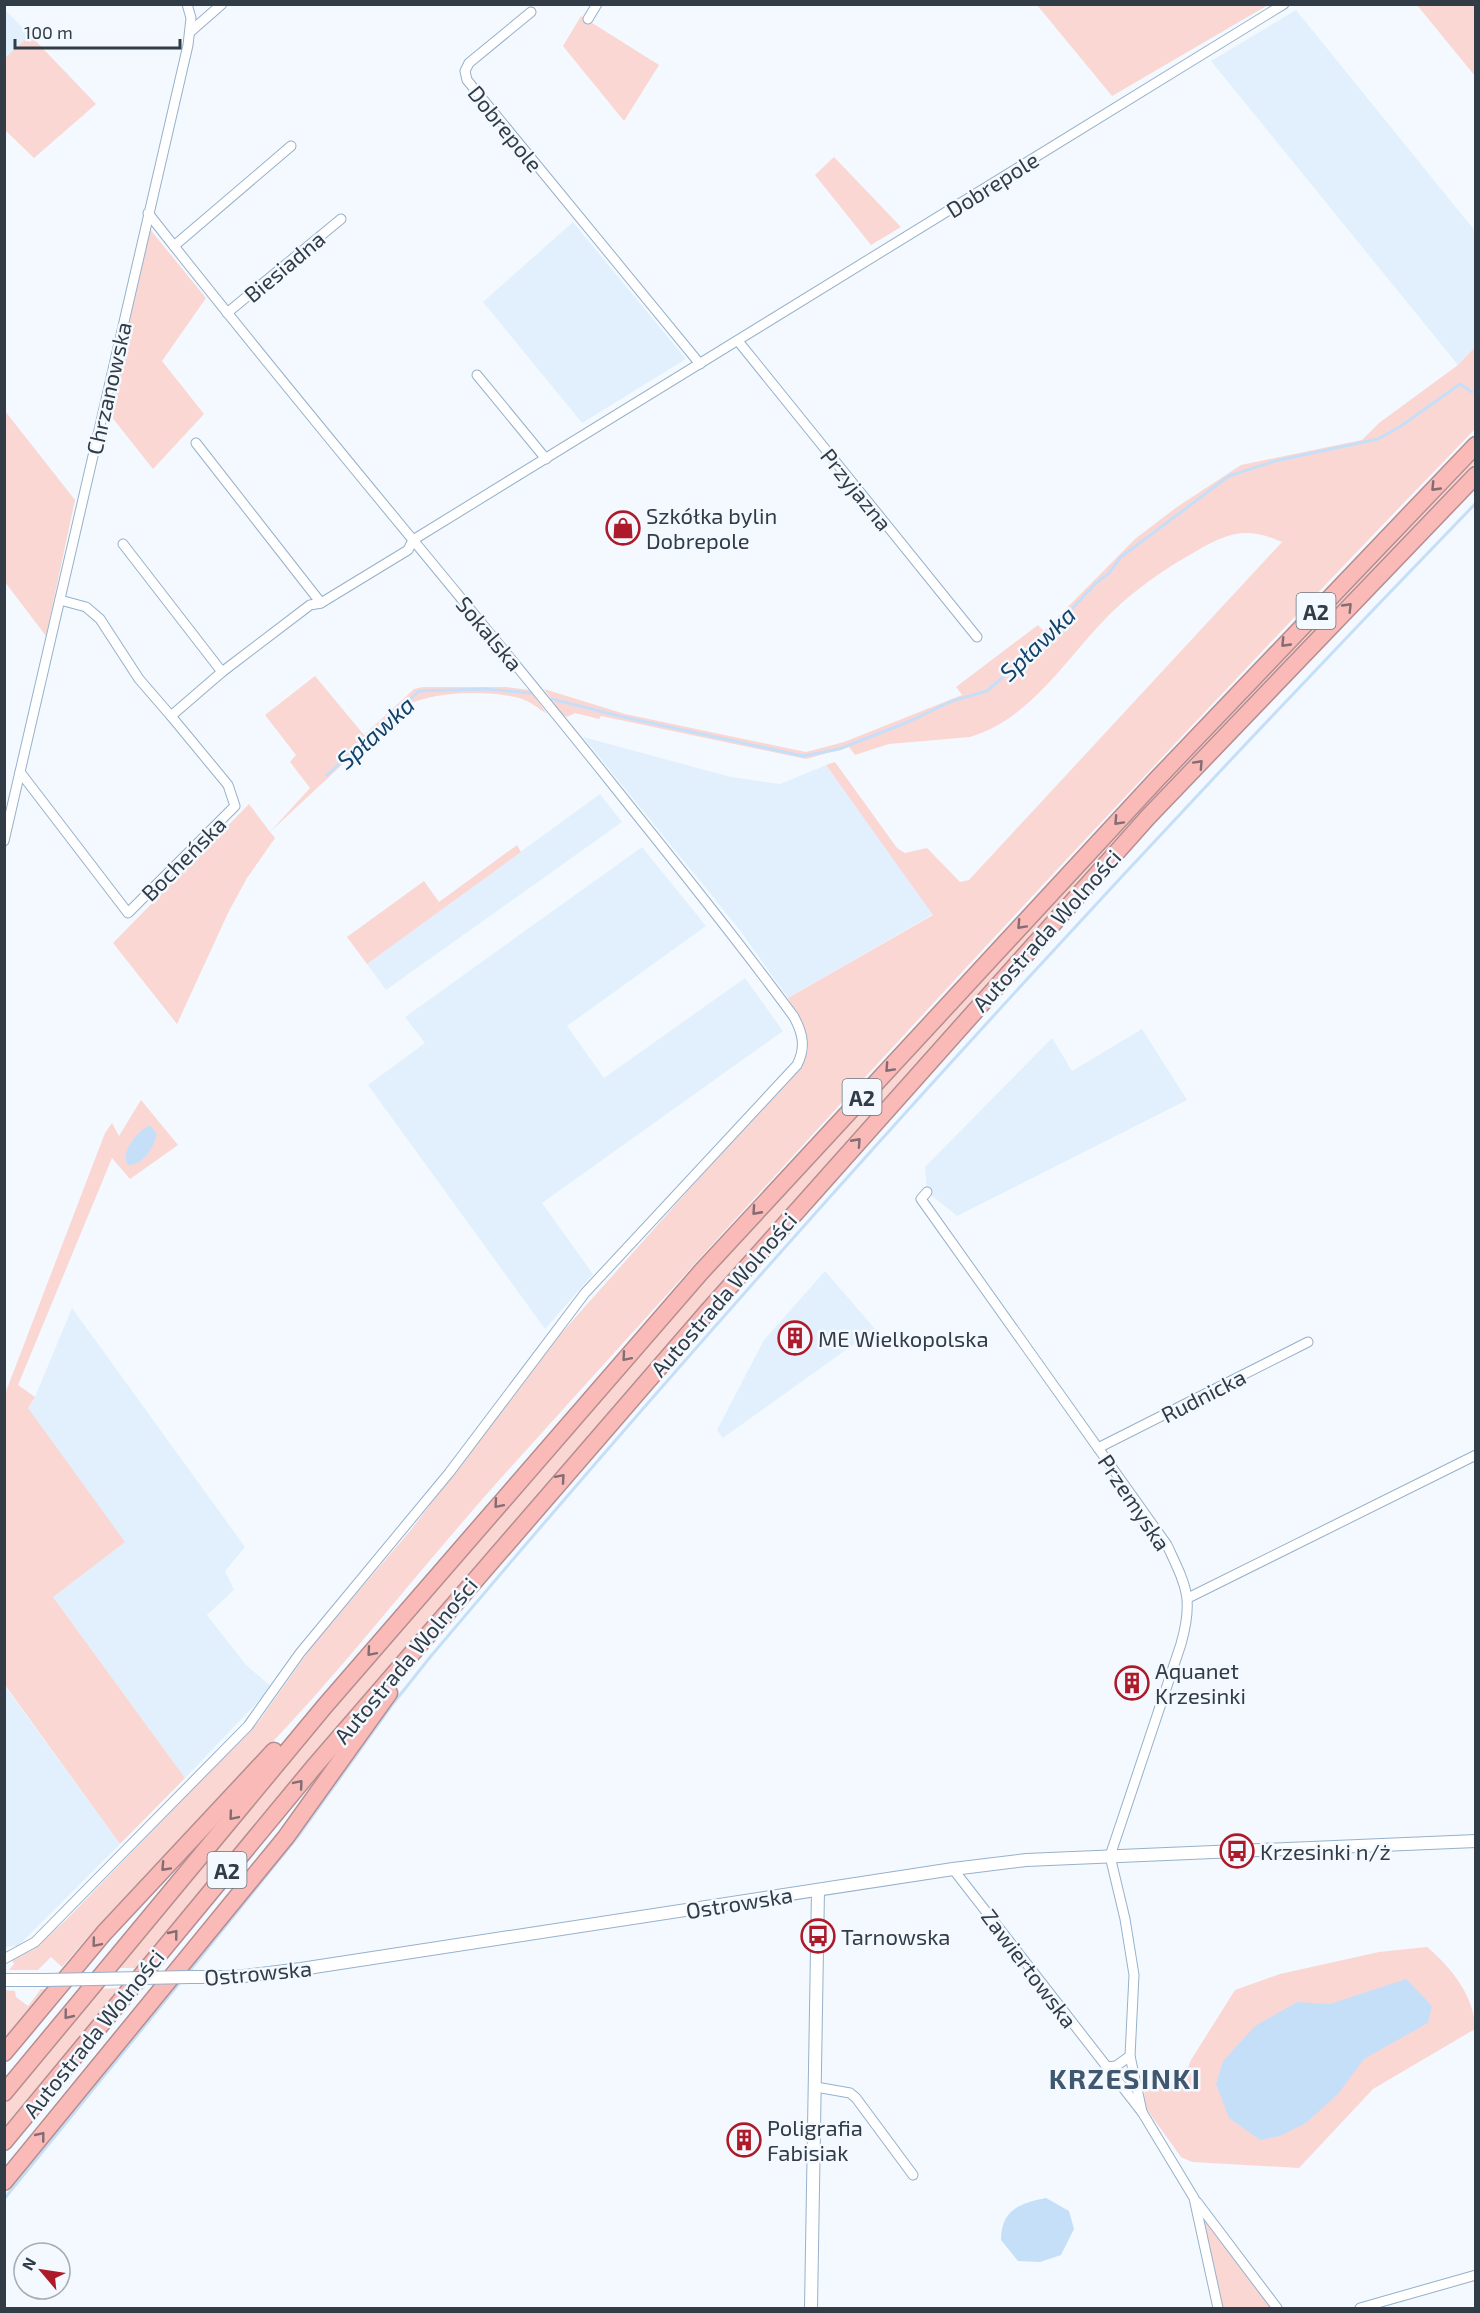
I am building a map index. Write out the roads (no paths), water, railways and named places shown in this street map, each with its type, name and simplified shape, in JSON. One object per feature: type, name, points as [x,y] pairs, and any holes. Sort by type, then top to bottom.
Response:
[{"type":"highway","name":"Autostrada Wolności","points":[[4,2093],[324,1707],[748,1219],[1174,761],[1476,445]]},
{"type":"highway","name":"Autostrada Wolności","points":[[4,2142],[228,1869],[454,1602],[1037,940],[1148,817],[1476,475]]},
{"type":"highway","points":[[4,2182],[286,1837],[454,1602]]},
{"type":"highway","points":[[4,2053],[134,1899],[276,1749],[324,1707]]},
{"type":"street","name":"Chrzanowska","points":[[4,841],[190,32],[191,18],[187,4]]},
{"type":"street","points":[[190,32],[222,4]]},
{"type":"street","points":[[588,19],[597,4]]},
{"type":"street","name":"Dobrepole","points":[[413,540],[1284,4]]},
{"type":"street","name":"Dobrepole","points":[[531,12],[469,63],[465,71],[466,80],[700,364]]},
{"type":"street","points":[[174,246],[291,146]]},
{"type":"street","name":"Sokalska","points":[[4,1959],[35,1942],[248,1726],[300,1653],[449,1473],[585,1293],[797,1065],[802,1054],[801,1030],[786,1006],[681,870],[148,213]]},
{"type":"street","name":"Biesiadna","points":[[227,313],[341,219]]},
{"type":"street","name":"Przyjazna","points":[[738,341],[976,637]]},
{"type":"street","points":[[477,375],[546,459]]},
{"type":"street","points":[[196,443],[321,603]]},
{"type":"street","points":[[171,716],[222,672],[301,611],[310,605],[321,603],[408,550],[413,540]]},
{"type":"street","points":[[123,544],[222,672]]},
{"type":"street","name":"Bocheńska","points":[[20,772],[128,913],[235,806],[228,785],[139,679],[100,619],[86,607],[60,600]]},
{"type":"street","name":"Przemyska","points":[[927,1192],[921,1199],[1167,1545],[1186,1587],[1188,1620],[1110,1856]]},
{"type":"street","name":"Rudnicka","points":[[1098,1448],[1308,1341]]},
{"type":"street","points":[[1188,1598],[1476,1455]]},
{"type":"street","name":"Ostrowska","points":[[4,1980],[262,1975],[953,1869],[1026,1860],[1476,1841]]},
{"type":"street","points":[[1110,1856],[1125,1919],[1134,1975],[1130,2056],[1142,2112],[1194,2198],[1277,2308]]},
{"type":"street","name":"Zawiertowska","points":[[953,1869],[1142,2112]]},
{"type":"street","points":[[811,2308],[818,1890]]},
{"type":"street","points":[[1106,2067],[1116,2067],[1130,2056]]},
{"type":"street","points":[[816,2087],[850,2093],[914,2175]]},
{"type":"street","points":[[1194,2198],[1218,2308]]},
{"type":"street","points":[[1360,2308],[1476,2275]]},
{"type":"water","points":[[150,1125],[157,1134],[151,1150],[139,1162],[128,1165],[126,1154],[131,1142]]},
{"type":"water","points":[[1406,1979],[1432,2006],[1428,2023],[1364,2059],[1338,2094],[1306,2123],[1280,2136],[1260,2140],[1229,2118],[1216,2084],[1223,2061],[1255,2026],[1297,2002],[1330,2004]]},
{"type":"water","points":[[1046,2198],[1069,2211],[1074,2229],[1061,2255],[1040,2262],[1018,2261],[1001,2240],[1004,2221],[1020,2206]]},
{"type":"waterway","name":"Spławka","points":[[552,699],[623,717],[803,756],[839,749],[908,722],[952,701],[987,691],[1015,667],[1035,643],[1109,573],[1121,557],[1229,476],[1275,461],[1378,439],[1401,426],[1460,384],[1472,392]]},
{"type":"waterway","points":[[187,1974],[299,1835],[392,1705],[431,1656],[685,1361],[944,1070],[1075,927],[1341,643],[1476,503]]},
{"type":"waterway","name":"Spławka","points":[[327,775],[419,691],[485,689],[531,693]]},
{"type":"waterway","points":[[4,2199],[181,1981]]},
{"type":"place","name":"Szkółka bylin Dobrepole","points":[[623,528]]},
{"type":"place","name":"ME Wielkopolska","points":[[795,1338]]},
{"type":"place","name":"Aquanet Krzesinki","points":[[1132,1683]]},
{"type":"place","name":"Krzesinki n/ż","points":[[1237,1851]]},
{"type":"place","name":"Tarnowska","points":[[818,1936]]},
{"type":"place","name":"Poligrafia Fabisiak","points":[[744,2140]]},
{"type":"district","name":"KRZESINKI","points":[[1125,2078]]}]
